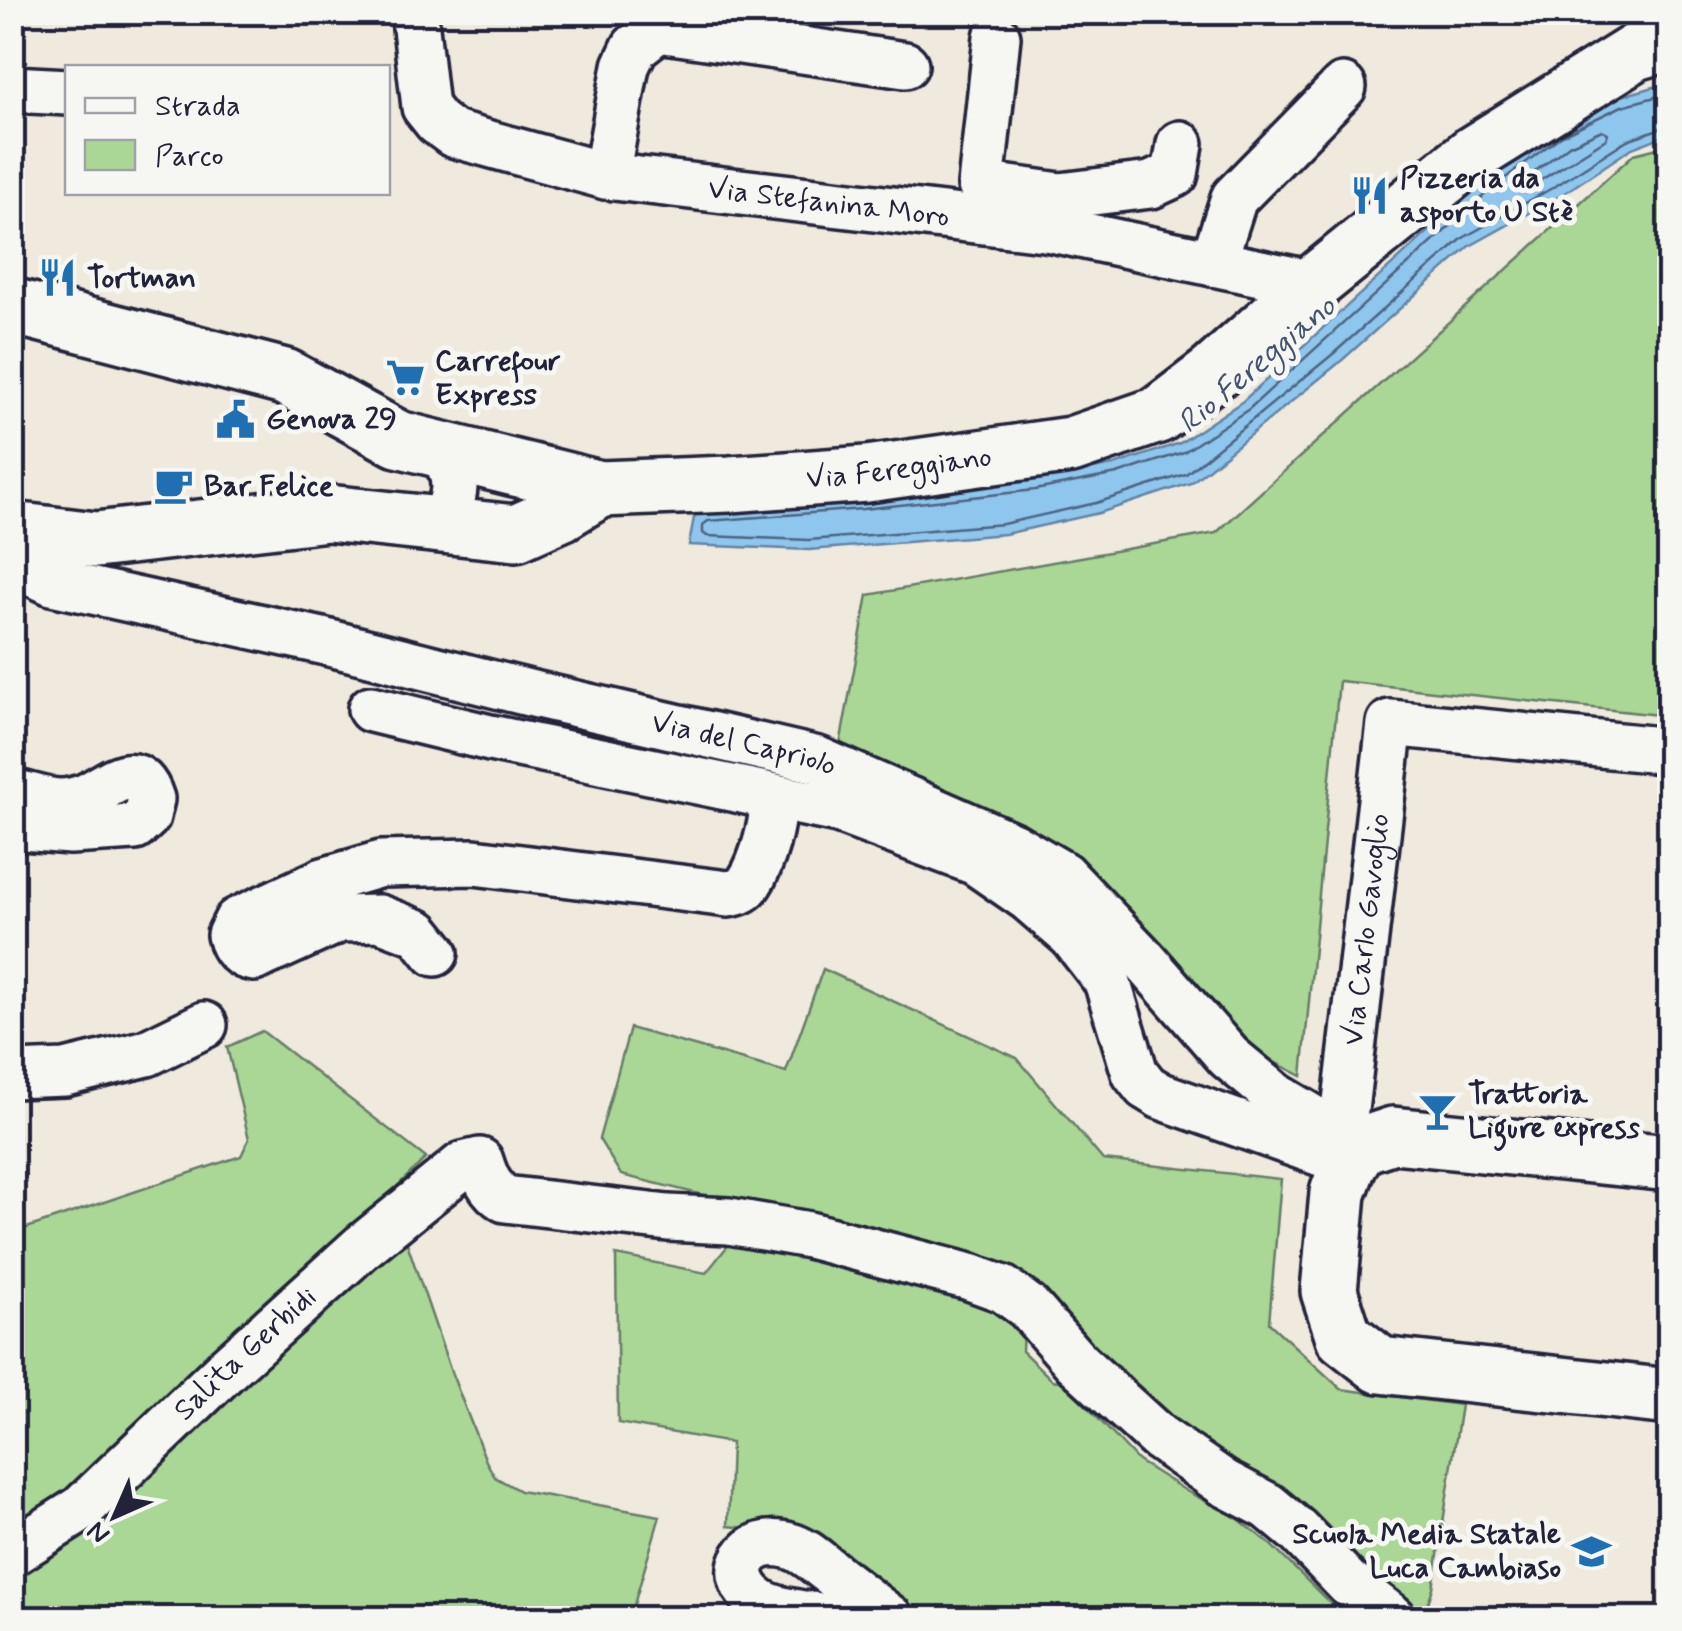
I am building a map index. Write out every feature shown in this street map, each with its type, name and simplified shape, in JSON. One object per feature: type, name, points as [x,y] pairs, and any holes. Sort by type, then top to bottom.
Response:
[{"type":"street","name":"Via Stefanina Moro","points":[[417,12],[406,107],[454,134],[606,176],[1056,213],[1151,186],[1175,174],[1180,144]]},
{"type":"street","points":[[606,176],[626,66],[634,46],[658,30],[905,65]]},
{"type":"street","name":"Via Stefanina Moro","points":[[997,38],[981,185],[1212,264],[1313,284]]},
{"type":"street","name":"Via Fereggiano","points":[[12,530],[96,540],[328,512],[516,533],[561,513],[600,489],[867,474],[1071,445],[1158,414],[1214,373],[1313,284],[1472,154],[1636,52],[1670,42]]},
{"type":"street","points":[[1212,264],[1234,198],[1343,87]]},
{"type":"street","points":[[12,89],[65,92]]},
{"type":"street","points":[[12,306],[285,377],[398,439],[600,489]]},
{"type":"street","points":[[442,450],[454,470],[453,502],[442,525]]},
{"type":"street","name":"Via del Capriolo","points":[[12,562],[52,582],[322,641],[818,760],[1012,845],[1063,875],[1228,1057],[1350,1148]]},
{"type":"street","name":"Via del Capriolo","points":[[371,709],[490,738],[838,810],[976,862],[1028,898],[1072,936],[1108,981],[1135,1074],[1146,1087],[1161,1096],[1350,1148]]},
{"type":"street","name":"Via Carlo Gavoglio","points":[[1350,1148],[1390,722],[1670,751]]},
{"type":"street","points":[[12,792],[60,802],[84,798],[118,777],[127,776],[143,783],[151,798],[147,816],[135,826],[70,831],[12,826]]},
{"type":"street","name":"Via del Capriolo","points":[[435,953],[419,933],[378,918],[340,920],[254,958],[238,951],[230,935],[237,921],[322,881],[382,864],[474,862],[728,894],[737,892],[749,883],[766,842],[774,810],[772,798]]},
{"type":"street","points":[[12,1075],[65,1073],[147,1053],[204,1025]]},
{"type":"street","points":[[1670,1163],[1393,1135],[1350,1148],[1338,1193],[1329,1292],[1344,1336],[1380,1366],[1670,1397]]},
{"type":"street","name":"Salita Gerbidi","points":[[12,1553],[80,1509],[362,1246],[463,1166],[480,1160],[490,1186],[505,1199],[668,1218],[730,1221],[809,1234],[1004,1289],[1028,1307],[1075,1361],[1158,1437],[1224,1483],[1268,1506],[1348,1583],[1393,1618]]},
{"type":"street","points":[[834,1618],[776,1608],[754,1597],[744,1582],[740,1567],[743,1559],[756,1546],[768,1543],[800,1549],[890,1618]]},
{"type":"green space","points":[[1669,145],[1669,716],[1339,681],[1302,1076],[1221,1035],[839,750],[868,595],[1216,533],[1634,154]]},
{"type":"green space","points":[[823,969],[1017,1058],[1103,1160],[1281,1179],[1269,1323],[1341,1389],[1461,1405],[1433,1588],[1423,1618],[1357,1581],[957,1257],[621,1175],[599,1139],[630,1028],[786,1072]]},
{"type":"green space","points":[[262,1031],[426,1158],[390,1193],[450,1369],[495,1477],[520,1491],[660,1516],[630,1618],[13,1618],[12,1233],[241,1156],[249,1139],[227,1047]]},
{"type":"green space","points":[[730,1243],[762,1244],[995,1301],[1023,1326],[1022,1351],[1052,1380],[1064,1382],[1138,1461],[1236,1517],[1271,1545],[1332,1605],[1338,1618],[908,1618],[807,1534],[728,1526],[731,1443],[618,1423],[616,1255],[706,1273]]},
{"type":"water","name":"Rio Fereggiano","points":[[1669,83],[1669,134],[1632,148],[1560,196],[1470,246],[1340,362],[1191,483],[1099,513],[1005,534],[809,550],[689,545],[695,512],[1034,480],[1114,465],[1180,443],[1243,401],[1484,181],[1557,126],[1618,97]]},
{"type":"place","name":"Pizzeria da asporto U Stè","points":[[1370,195]]},
{"type":"place","name":"Tortman","points":[[57,278]]},
{"type":"place","name":"Carrefour Express","points":[[405,378]]},
{"type":"place","name":"Genova 29","points":[[236,419]]},
{"type":"place","name":"Bar Felice","points":[[174,486]]},
{"type":"place","name":"Trattoria Ligure express","points":[[1438,1111]]},
{"type":"place","name":"Scuola Media Statale Luca Cambiaso","points":[[1591,1551]]}]
